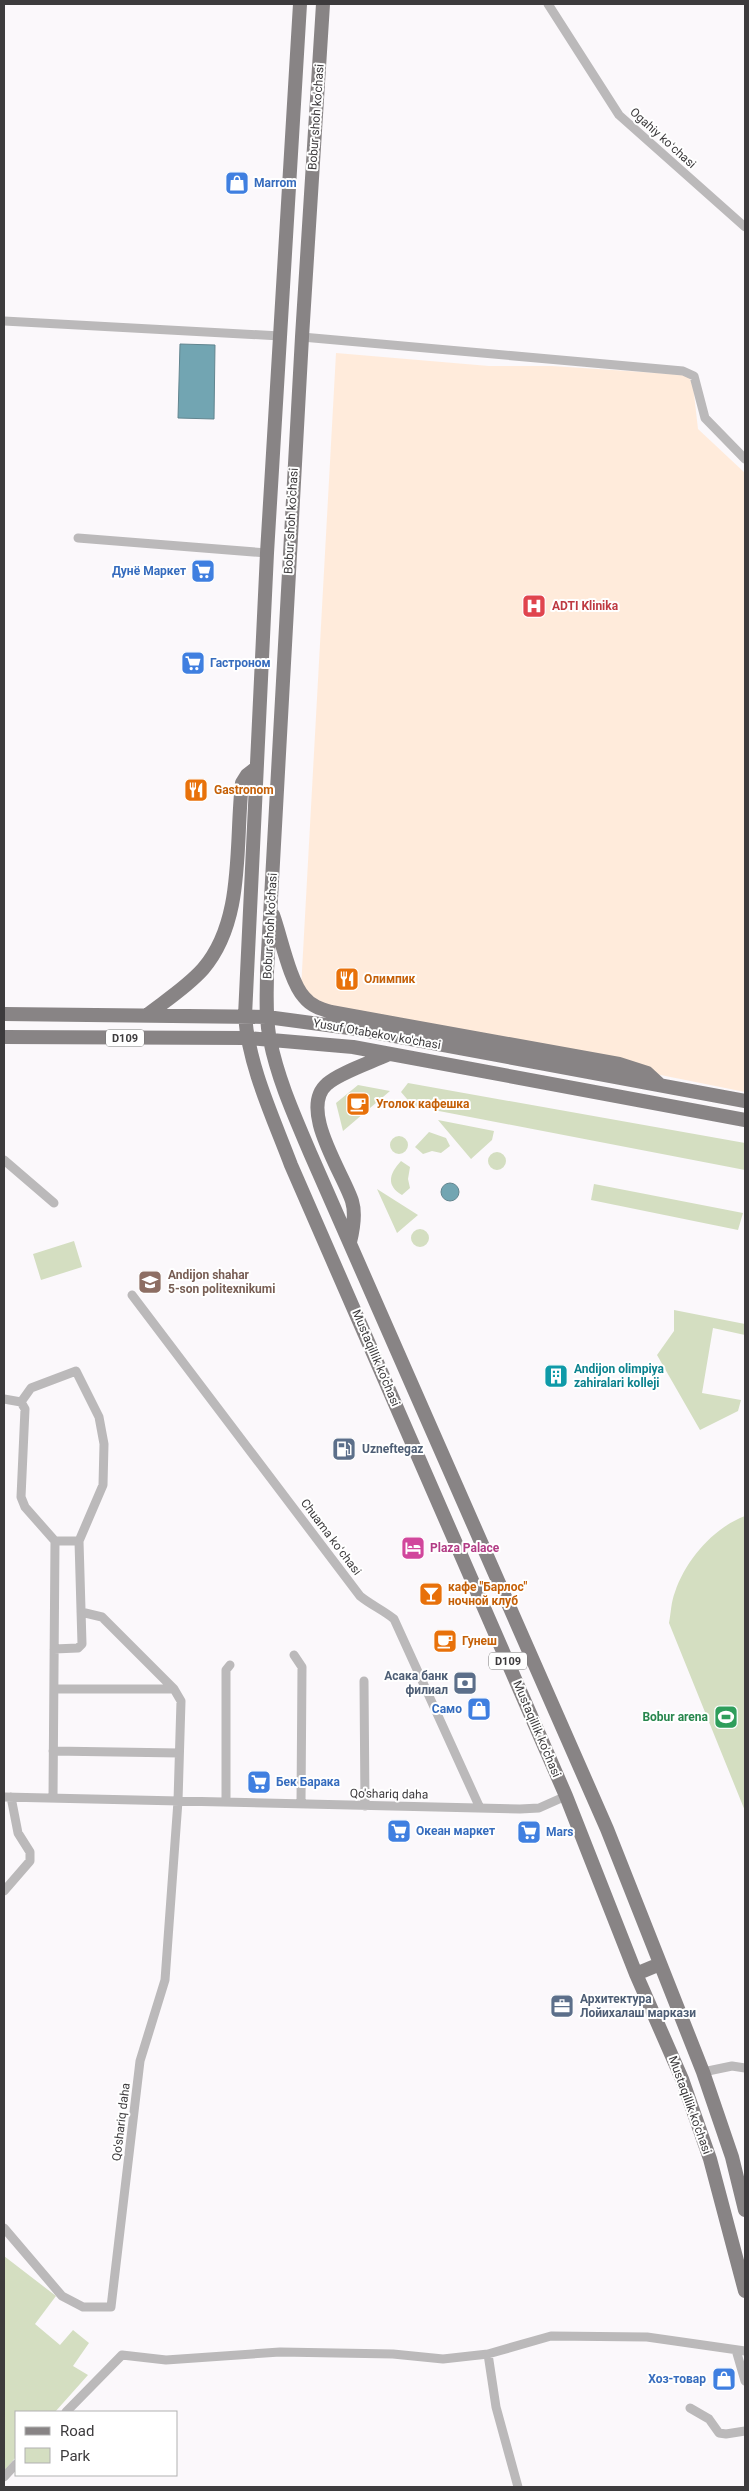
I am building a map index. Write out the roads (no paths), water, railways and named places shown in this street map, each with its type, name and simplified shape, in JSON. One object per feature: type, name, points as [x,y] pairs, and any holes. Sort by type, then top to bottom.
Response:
[{"type":"main road","name":"Bobur shoh ko'chasi","points":[[247,1038],[245,1016],[267,552],[300,4]]},
{"type":"main road","name":"Bobur shoh ko'chasi","points":[[270,1039],[267,1017],[271,908],[302,337],[323,4]]},
{"type":"main road","points":[[298,38],[321,40]]},
{"type":"main road","points":[[292,156],[314,158]]},
{"type":"main road","points":[[147,1015],[202,970],[230,919],[242,783],[247,774],[256,768]]},
{"type":"main road","points":[[271,908],[297,988],[304,999],[317,1008],[619,1064],[647,1073],[660,1085]]},
{"type":"main road","name":"Yusuf Otabekov ko'chasi","points":[[4,1014],[267,1017],[357,1030],[745,1101]]},
{"type":"main road","name":"Yusuf Otabekov ko'chasi","points":[[4,1037],[247,1038],[353,1047],[745,1120]]},
{"type":"main road","name":"Mustaqillik ko'chasi","points":[[247,1038],[267,1101],[292,1165],[566,1796],[636,1974],[682,2079],[710,2159],[745,2291]]},
{"type":"main road","name":"Mustaqillik ko'chasi","points":[[270,1039],[281,1082],[607,1830],[703,2072],[732,2157],[745,2210]]},
{"type":"main road","points":[[350,1242],[353,1229],[352,1202],[321,1128],[316,1111],[318,1096],[328,1082],[389,1054]]},
{"type":"main road","points":[[636,1974],[660,1964]]},
{"type":"main road","points":[[682,2079],[703,2072]]},
{"type":"street","name":"Ogahiy koʻchasi","points":[[548,4],[619,115],[745,227]]},
{"type":"street","points":[[4,321],[280,336]]},
{"type":"street","points":[[302,337],[683,371],[694,376],[705,418],[745,459]]},
{"type":"street","points":[[78,538],[267,552]]},
{"type":"street","points":[[4,1160],[54,1203]]},
{"type":"street","name":"Chuama koʻchasi","points":[[132,1295],[360,1596],[371,1605],[384,1610],[394,1619],[480,1808]]},
{"type":"street","points":[[21,1402],[31,1388],[76,1371],[99,1417],[104,1444],[103,1485],[79,1541],[82,1644],[78,1648],[54,1649]]},
{"type":"street","points":[[4,1399],[21,1402]]},
{"type":"street","points":[[21,1402],[25,1409],[21,1497],[25,1507],[55,1541],[53,1798]]},
{"type":"street","points":[[55,1541],[79,1541]]},
{"type":"street","points":[[81,1612],[102,1617],[174,1689],[181,1701],[178,1801]]},
{"type":"street","points":[[294,1655],[302,1668],[301,1804]]},
{"type":"street","points":[[226,1802],[226,1670],[230,1665]]},
{"type":"street","points":[[364,1681],[365,1806]]},
{"type":"street","points":[[54,1689],[174,1689]]},
{"type":"street","points":[[53,1751],[179,1753]]},
{"type":"street","name":"Qo'shariq daha","points":[[8,1797],[365,1806],[539,1808],[566,1796]]},
{"type":"street","points":[[4,1891],[30,1861],[30,1852],[18,1833],[8,1797]]},
{"type":"street","name":"Qo'shariq daha","points":[[4,2228],[62,2296],[83,2307],[111,2307],[140,2061],[165,1980],[178,1801]]},
{"type":"street","points":[[703,2072],[732,2066],[745,2068]]},
{"type":"street","points":[[67,2411],[122,2355],[166,2360],[280,2352],[393,2354],[427,2359],[488,2354],[551,2336],[646,2338],[741,2350],[745,2381]]},
{"type":"street","points":[[488,2354],[496,2407],[518,2487]]},
{"type":"street","points":[[690,2408],[709,2420],[718,2433],[726,2434],[745,2431]]},
{"type":"street","points":[[4,2477],[15,2465]]},
{"type":"water","points":[[180,344],[215,345],[214,419],[178,418]]},
{"type":"water","points":[[446,1183],[454,1183],[459,1188],[457,1199],[446,1201],[441,1196],[441,1188]]},
{"type":"place","name":"Marrom","points":[[237,183]]},
{"type":"place","name":"Дунё Маркет","points":[[203,571]]},
{"type":"place","name":"ADTI Klinika","points":[[534,606]]},
{"type":"place","name":"Гастроном","points":[[193,663]]},
{"type":"place","name":"Gastronom","points":[[196,790]]},
{"type":"place","name":"Олимпик","points":[[347,979]]},
{"type":"place","name":"Уголок кафешка","points":[[358,1104]]},
{"type":"place","name":"Andijon shahar 5-son politexnikumi","points":[[150,1282]]},
{"type":"place","name":"Andijon olimpiya zahiralari kolleji","points":[[556,1376]]},
{"type":"place","name":"Uzneftegaz","points":[[344,1449]]},
{"type":"place","name":"Plaza Palace","points":[[413,1548]]},
{"type":"place","name":"кафе \"Барлос\" ночной клуб","points":[[431,1594]]},
{"type":"place","name":"Гунеш","points":[[445,1641]]},
{"type":"place","name":"Асака банк филиал","points":[[465,1683]]},
{"type":"place","name":"Само","points":[[479,1709]]},
{"type":"place","name":"Bobur arena","points":[[726,1717]]},
{"type":"place","name":"Бек Барака","points":[[259,1782]]},
{"type":"place","name":"Океан маркет","points":[[399,1831]]},
{"type":"place","name":"Mars","points":[[529,1832]]},
{"type":"place","name":"Архитектура Лойихалаш маркази","points":[[562,2006]]},
{"type":"place","name":"Хоз-товар","points":[[724,2379]]}]
